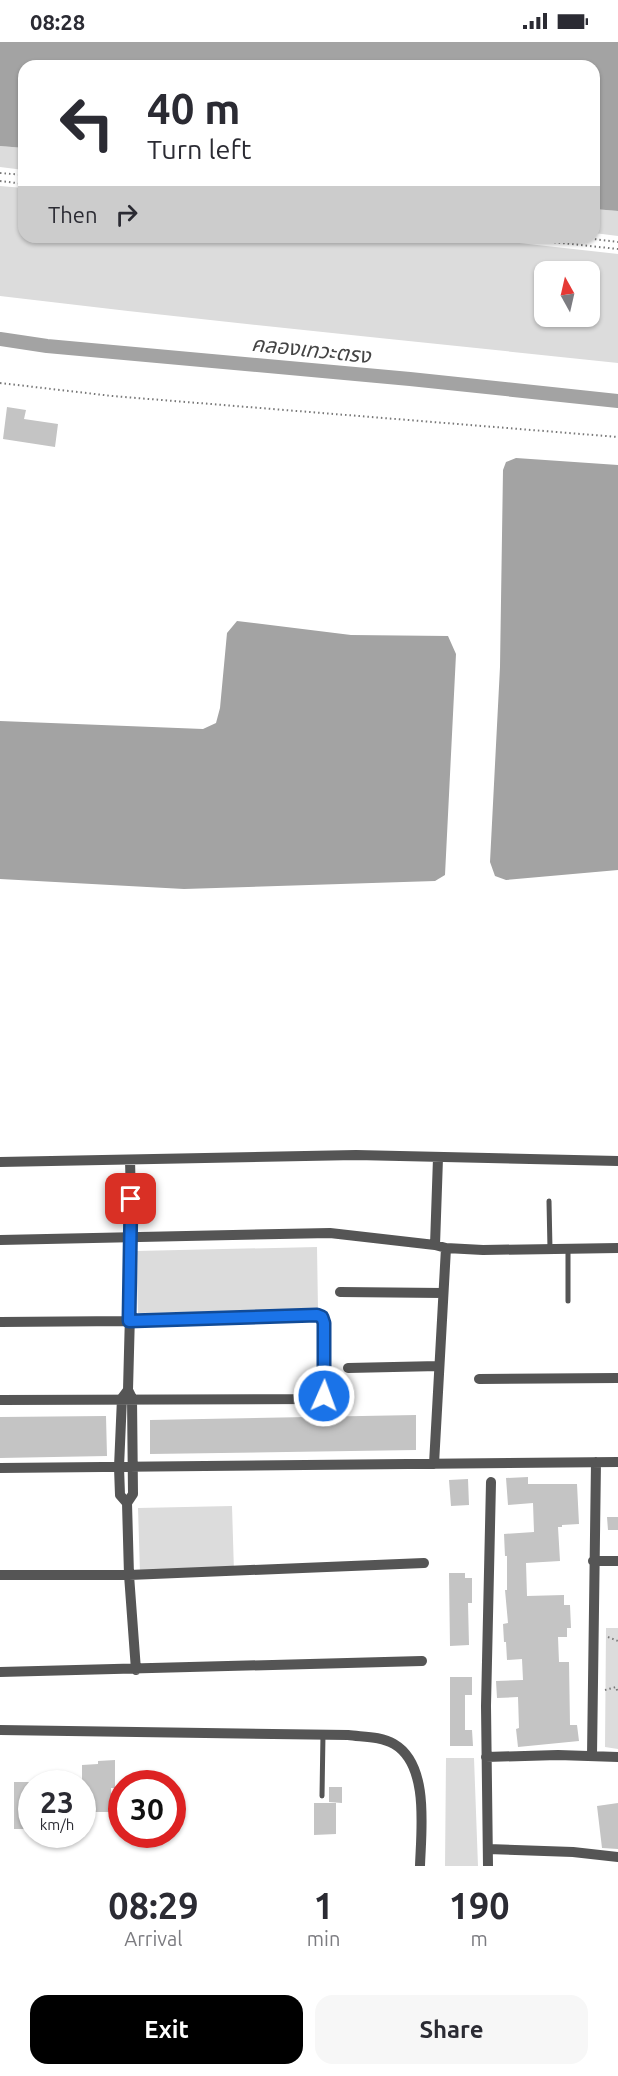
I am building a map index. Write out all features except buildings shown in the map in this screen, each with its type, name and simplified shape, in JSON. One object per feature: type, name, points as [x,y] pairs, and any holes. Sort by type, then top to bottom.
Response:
[{"type":"street","points":[[0,1162],[356,1155],[618,1161]]},
{"type":"street","points":[[434,1464],[443,1293],[438,1158]]},
{"type":"street","points":[[127,1503],[120,1495],[119,1467],[127,1396],[132,1238],[130,1160]]},
{"type":"street","points":[[0,1240],[330,1233],[440,1246],[618,1248]]},
{"type":"street","points":[[340,1293],[443,1293]]},
{"type":"street","points":[[0,1322],[129,1321],[317,1315],[322,1317],[324,1323],[325,1390],[324,1396],[319,1399],[127,1396],[0,1400]]},
{"type":"street","points":[[348,1368],[439,1366]]},
{"type":"street","points":[[479,1379],[618,1378]]},
{"type":"street","points":[[127,1396],[134,1467],[133,1494],[127,1503],[129,1575],[136,1670]]},
{"type":"street","points":[[592,1756],[596,1462]]},
{"type":"street","points":[[0,1468],[618,1462]]},
{"type":"street","points":[[488,1866],[486,1757],[490,1482]]},
{"type":"street","points":[[593,1561],[618,1561]]},
{"type":"street","points":[[0,1575],[129,1575],[424,1563]]},
{"type":"street","points":[[0,1672],[422,1661]]},
{"type":"street","points":[[0,1730],[323,1734],[377,1739],[394,1744],[404,1753],[416,1770],[421,1792],[420,1866]]},
{"type":"street","points":[[486,1757],[618,1757]]},
{"type":"street","points":[[488,1849],[573,1852],[618,1857]]},
{"type":"lane","points":[[549,1201],[550,1249]]},
{"type":"lane","points":[[568,1249],[568,1301]]},
{"type":"lane","points":[[322,1796],[323,1734]]},
{"type":"path","points":[[0,173],[18,174]]},
{"type":"path","points":[[0,181],[18,183]]},
{"type":"path","points":[[600,240],[618,242]]},
{"type":"path","points":[[562,243],[618,249]]},
{"type":"path","points":[[0,383],[112,396],[618,437]]},
{"type":"path","points":[[608,1636],[618,1641]]},
{"type":"path","points":[[605,1690],[617,1687],[618,1693]]},
{"type":"shaded area","points":[[0,42],[618,42],[618,211],[600,210],[600,60],[18,60],[18,148],[0,146]]},
{"type":"shaded area","points":[[0,146],[18,148],[18,169],[0,167]]},
{"type":"shaded area","points":[[0,186],[18,188],[18,243],[519,243],[618,254],[618,363],[0,296]]},
{"type":"shaded area","points":[[600,210],[618,211],[618,236],[600,234]]},
{"type":"shaded area","points":[[516,458],[618,465],[618,870],[506,880],[495,876],[490,862],[500,667],[503,470],[506,462]]},
{"type":"shaded area","points":[[237,621],[351,635],[448,636],[456,654],[445,875],[435,881],[184,889],[0,879],[0,721],[203,729],[216,723],[220,708],[227,633]]},
{"type":"shaded area","points":[[317,1247],[318,1310],[138,1313],[136,1251]]},
{"type":"shaded area","points":[[232,1506],[234,1572],[140,1573],[138,1508]]},
{"type":"shaded area","points":[[606,1628],[618,1628],[618,1749],[605,1747]]},
{"type":"shaded area","points":[[446,1758],[474,1758],[478,1866],[445,1866]]},
{"type":"waterway","name":"คลองเทวะตรง","points":[[0,339],[47,346],[410,379],[618,401]]},
{"type":"route","points":[[131,1199],[129,1321],[317,1315],[322,1317],[324,1323],[324,1396]]}]
